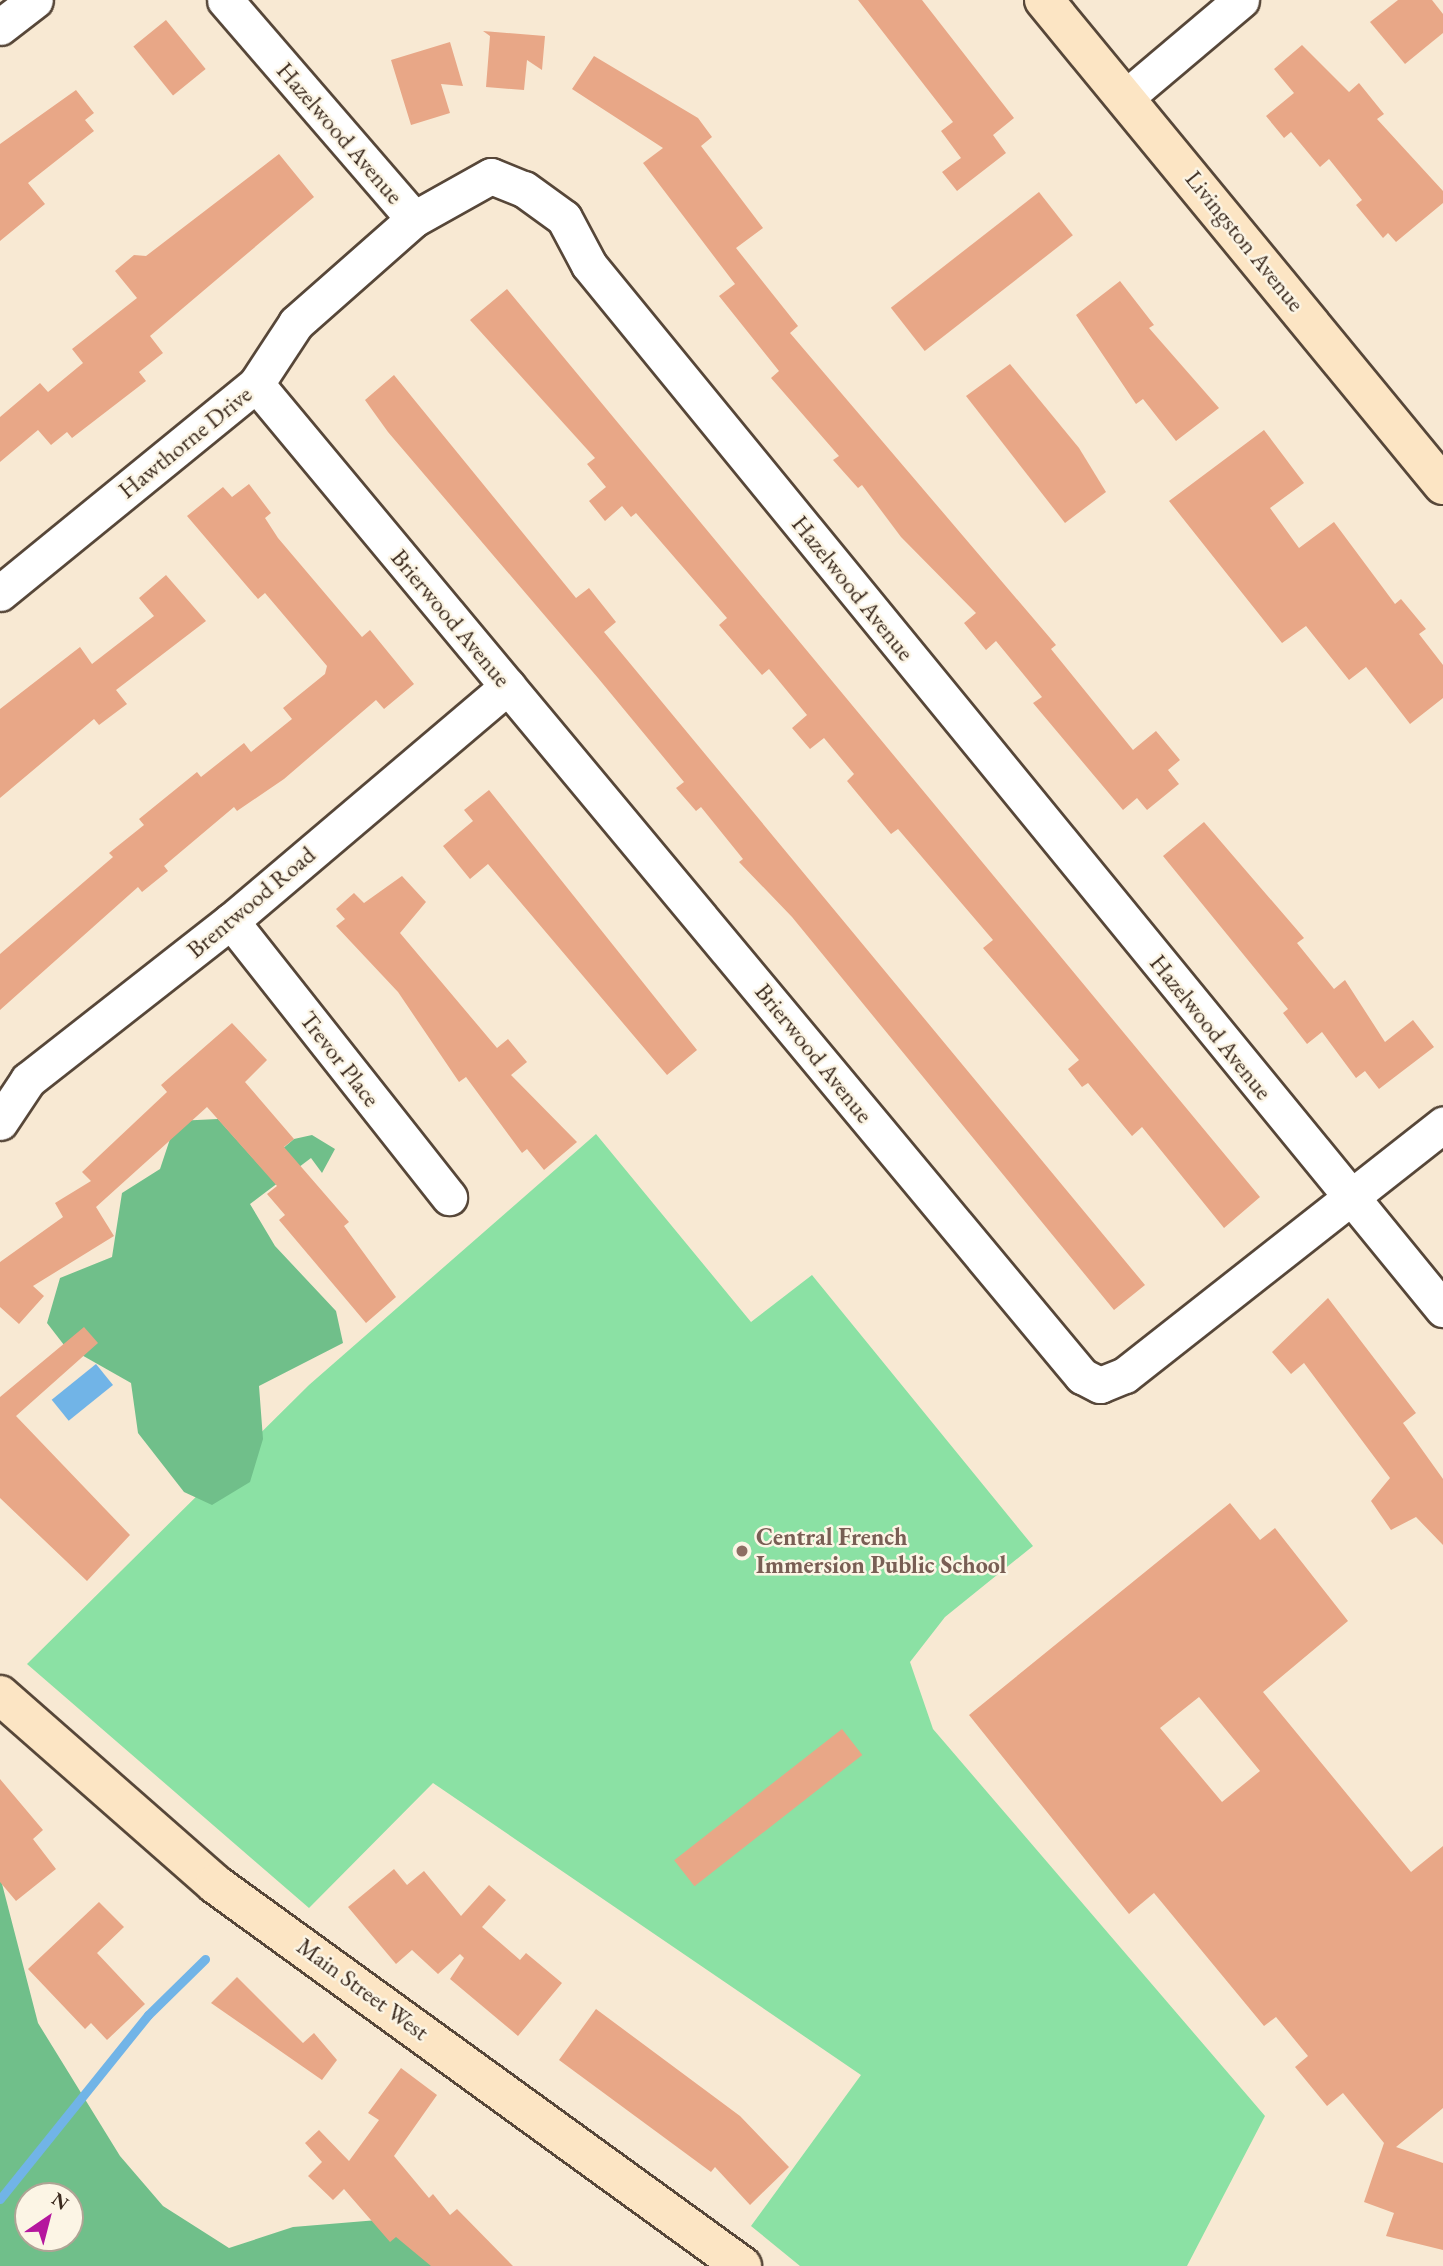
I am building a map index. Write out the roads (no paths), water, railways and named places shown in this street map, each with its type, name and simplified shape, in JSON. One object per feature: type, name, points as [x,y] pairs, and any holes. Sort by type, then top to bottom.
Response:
[{"type":"main road","name":"Livingston Avenue","points":[[1044,0],[1443,485]]},
{"type":"main road","name":"Main Street West","points":[[0,1695],[215,1884],[742,2266]]},
{"type":"street","points":[[0,27],[35,0]]},
{"type":"street","name":"Hazelwood Avenue","points":[[225,0],[414,219],[491,176],[524,189],[564,218],[589,265],[1443,1309]]},
{"type":"street","points":[[1125,98],[1241,0]]},
{"type":"street","name":"Hawthorne Drive","points":[[0,593],[256,384],[296,323],[414,219]]},
{"type":"street","name":"Brierwood Avenue","points":[[256,384],[1082,1376],[1100,1385],[1125,1375],[1443,1125]]},
{"type":"street","name":"Brentwood Road","points":[[0,1122],[28,1080],[231,921],[508,686]]},
{"type":"street","name":"Trevor Place","points":[[231,921],[449,1197]]},
{"type":"water","points":[[96,1364],[113,1385],[69,1421],[52,1400]]},
{"type":"waterway","points":[[0,2199],[148,2015],[205,1959]]},
{"type":"place","name":"Central French Immersion Public School","points":[[742,1551]]}]
